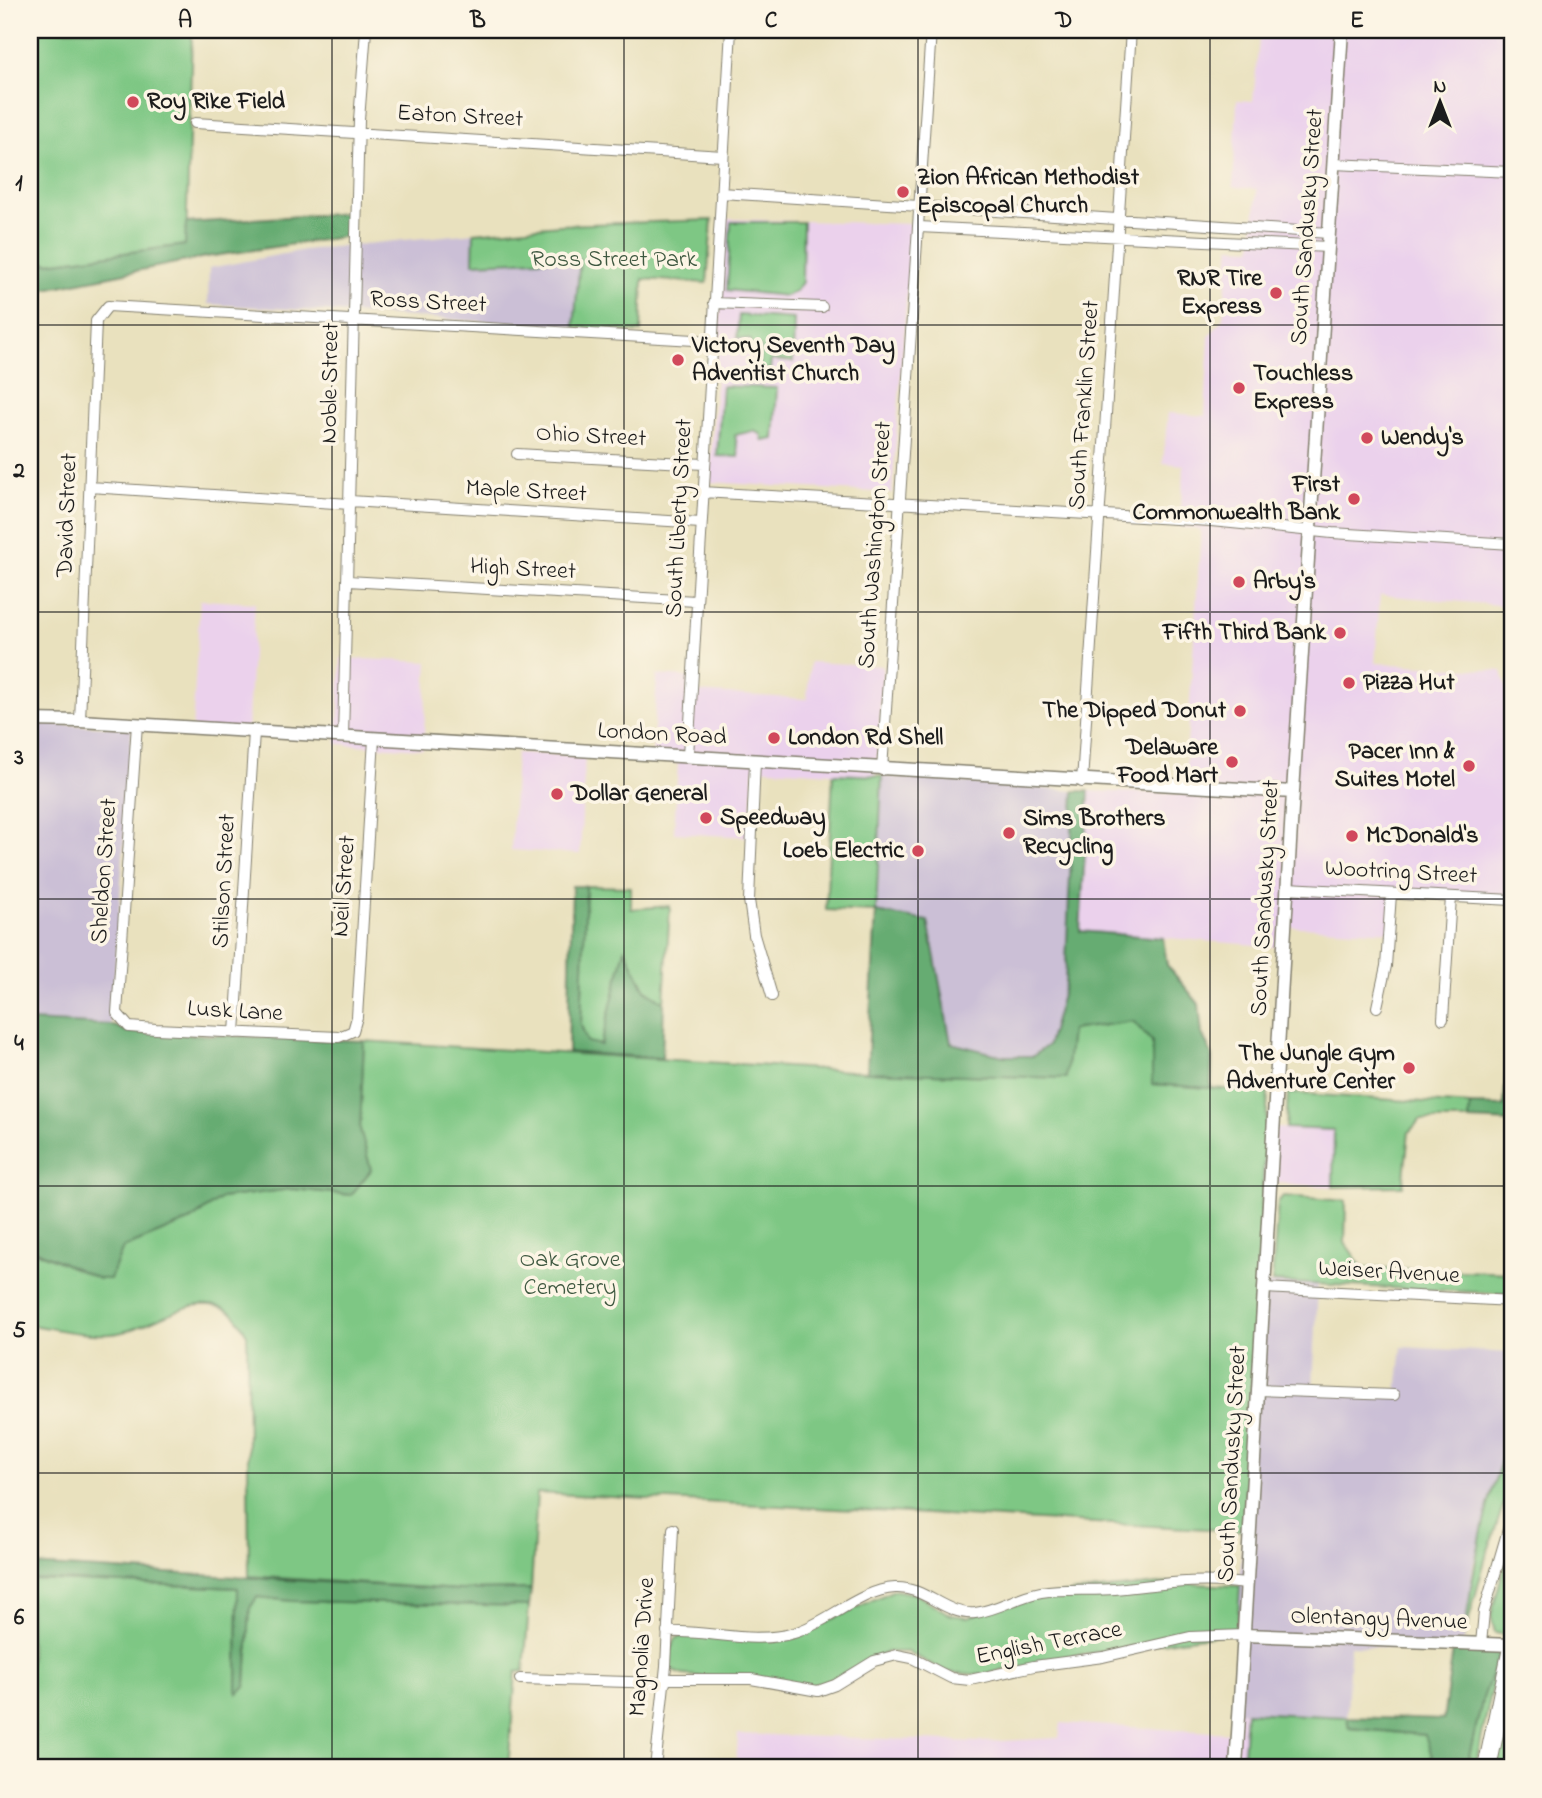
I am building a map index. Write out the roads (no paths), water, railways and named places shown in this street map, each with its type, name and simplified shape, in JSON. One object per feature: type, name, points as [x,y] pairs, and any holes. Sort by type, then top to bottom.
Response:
[{"type":"highway","points":[[1487,1768],[1512,1647]]},
{"type":"street","name":"Noble Street","points":[[343,737],[359,132],[366,30]]},
{"type":"street","name":"South Liberty Street","points":[[688,756],[730,30]]},
{"type":"street","name":"South Washington Street","points":[[882,769],[931,30]]},
{"type":"street","name":"South Franklin Street","points":[[1082,782],[1131,30]]},
{"type":"street","name":"South Sandusky Street","points":[[1236,1768],[1287,888],[1342,30]]},
{"type":"street","name":"Eaton Street","points":[[195,123],[723,156]]},
{"type":"street","points":[[1333,164],[1512,172]]},
{"type":"street","points":[[721,193],[1329,233]]},
{"type":"street","points":[[919,227],[1328,247]]},
{"type":"street","points":[[714,303],[822,307]]},
{"type":"street","name":"Ross Street","points":[[101,311],[108,306],[119,305],[712,341]]},
{"type":"street","name":"David Street","points":[[80,720],[96,321],[101,311]]},
{"type":"street","name":"Ohio Street","points":[[517,454],[704,464]]},
{"type":"street","name":"Maple Street","points":[[90,487],[701,523]]},
{"type":"street","points":[[702,492],[901,502],[1512,544]]},
{"type":"street","name":"High Street","points":[[348,581],[696,601]]},
{"type":"street","name":"London Road","points":[[30,720],[80,720],[1082,782],[1293,792]]},
{"type":"street","name":"Sheldon Street","points":[[121,1021],[117,1009],[137,724]]},
{"type":"street","name":"Stilson Street","points":[[235,1033],[254,732]]},
{"type":"street","name":"Neil Street","points":[[349,1034],[357,1017],[374,739]]},
{"type":"street","points":[[755,761],[749,900],[754,935],[772,996]]},
{"type":"street","name":"Wootring Street","points":[[1287,888],[1512,900]]},
{"type":"street","points":[[1377,1007],[1387,966],[1391,894]]},
{"type":"street","points":[[1443,1018],[1451,897]]},
{"type":"street","name":"Lusk Lane","points":[[121,1021],[129,1027],[339,1037],[349,1034]]},
{"type":"street","name":"Weiser Avenue","points":[[1264,1288],[1512,1301]]},
{"type":"street","points":[[1258,1390],[1394,1395]]},
{"type":"street","points":[[1481,1644],[1485,1612],[1512,1516]]},
{"type":"street","name":"Magnolia Drive","points":[[655,1768],[665,1681],[673,1529]]},
{"type":"street","points":[[667,1632],[696,1631],[762,1637],[789,1634],[810,1627],[877,1592],[896,1588],[917,1591],[964,1613],[986,1611],[1051,1591],[1115,1589],[1186,1580],[1247,1584]]},
{"type":"street","name":"Olentangy Avenue","points":[[1244,1635],[1512,1647]]},
{"type":"street","name":"English Terrace","points":[[520,1679],[751,1679],[818,1691],[835,1685],[874,1661],[897,1656],[912,1658],[951,1678],[970,1681],[1046,1664],[1103,1657],[1190,1637],[1244,1635]]},
{"type":"place","name":"Roy Rike Field","points":[[133,102]]},
{"type":"place","name":"Zion African Methodist Episcopal Church","points":[[903,192]]},
{"type":"place","name":"RNR Tire Express","points":[[1276,293]]},
{"type":"place","name":"Victory Seventh Day Adventist Church","points":[[678,360]]},
{"type":"place","name":"Touchless Express","points":[[1239,388]]},
{"type":"place","name":"Wendy's","points":[[1367,438]]},
{"type":"place","name":"First Commonwealth Bank","points":[[1354,499]]},
{"type":"place","name":"Arby's","points":[[1239,582]]},
{"type":"place","name":"Fifth Third Bank","points":[[1340,633]]},
{"type":"place","name":"Pizza Hut","points":[[1349,683]]},
{"type":"place","name":"The Dipped Donut","points":[[1240,711]]},
{"type":"place","name":"London Rd Shell","points":[[774,738]]},
{"type":"place","name":"Delaware Food Mart","points":[[1232,762]]},
{"type":"place","name":"Pacer Inn & Suites Motel","points":[[1469,766]]},
{"type":"place","name":"Dollar General","points":[[557,794]]},
{"type":"place","name":"Speedway","points":[[706,818]]},
{"type":"place","name":"Sims Brothers Recycling","points":[[1009,833]]},
{"type":"place","name":"McDonald's","points":[[1352,836]]},
{"type":"place","name":"Loeb Electric","points":[[918,851]]},
{"type":"place","name":"The Jungle Gym Adventure Center","points":[[1409,1068]]},
{"type":"park label","name":"Ross Street Park","points":[[614,260]]},
{"type":"park label","name":"Oak Grove Cemetery","points":[[570,1274]]}]
